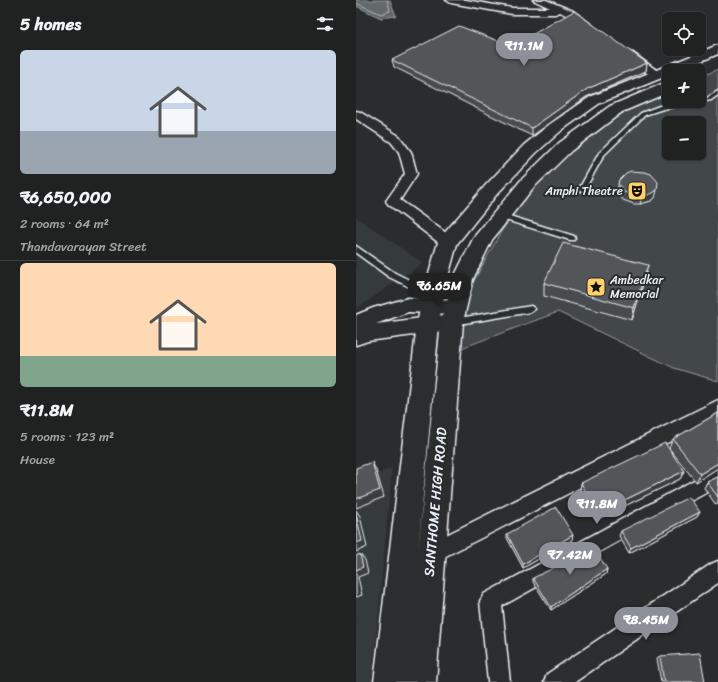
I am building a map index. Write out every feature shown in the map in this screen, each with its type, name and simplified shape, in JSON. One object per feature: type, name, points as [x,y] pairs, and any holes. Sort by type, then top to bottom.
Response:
[{"type":"main road","points":[[439,310],[448,242],[491,190],[530,149],[556,127],[595,100],[718,49]]},
{"type":"main road","points":[[439,310],[463,279],[484,237],[527,184],[565,147],[616,109],[662,89]]},
{"type":"main road","name":"SANTHOME HIGH ROAD","points":[[420,682],[431,552],[439,310]]},
{"type":"main road","name":"SANTHOME HIGH ROAD","points":[[390,682],[439,310]]},
{"type":"street","points":[[451,0],[512,10],[567,12]]},
{"type":"street","points":[[538,0],[567,12],[594,30]]},
{"type":"street","points":[[567,12],[570,2]]},
{"type":"street","points":[[620,48],[655,74]]},
{"type":"street","points":[[356,114],[395,139],[405,152],[411,174],[393,201],[448,242]]},
{"type":"street","points":[[359,327],[439,310]]},
{"type":"street","points":[[431,552],[718,408]]},
{"type":"street","points":[[499,682],[491,601],[718,476]]},
{"type":"street","points":[[555,682],[718,571]]},
{"type":"lane","points":[[706,100],[718,93]]},
{"type":"lane","points":[[582,189],[601,154],[643,114],[662,106]]},
{"type":"lane","points":[[502,216],[572,238]]},
{"type":"lane","points":[[356,250],[439,310],[532,309]]},
{"type":"shaded area","points":[[718,69],[718,381],[674,368],[558,312],[459,349],[471,286],[501,232],[530,190],[574,147],[626,111],[662,95],[662,108],[706,108],[706,75]]},
{"type":"shaded area","points":[[356,217],[423,263],[356,309]]},
{"type":"shaded area","points":[[392,468],[372,682],[356,682],[356,483]]},
{"type":"water","points":[[356,0],[390,0],[396,16],[381,18],[356,6]]},
{"type":"building","points":[[574,11],[647,63],[587,89],[532,128],[392,60],[459,26],[512,46]]},
{"type":"building","points":[[631,171],[651,174],[658,182],[657,190],[642,197],[624,192],[618,184],[619,180],[626,173]]},
{"type":"building","points":[[563,243],[648,265],[634,308],[544,283]]},
{"type":"building","points":[[718,413],[718,463],[700,474],[673,439]]},
{"type":"building","points":[[665,443],[684,471],[598,513],[581,483]]},
{"type":"building","points":[[372,462],[380,490],[356,499],[356,468]]},
{"type":"building","points":[[718,477],[718,497],[707,482]]},
{"type":"building","points":[[689,497],[700,512],[631,548],[621,531]]},
{"type":"building","points":[[556,507],[573,535],[523,564],[507,534]]},
{"type":"building","points":[[356,513],[362,541],[356,543]]},
{"type":"building","points":[[594,548],[607,569],[551,607],[533,578]]},
{"type":"building","points":[[360,554],[363,567],[356,570],[356,556]]},
{"type":"building","points":[[700,653],[705,682],[664,682],[660,656]]},
{"type":"place","name":"Amphi Theatre","points":[[637,191]]},
{"type":"place","name":"Ambedkar Memorial","points":[[596,287]]}]
